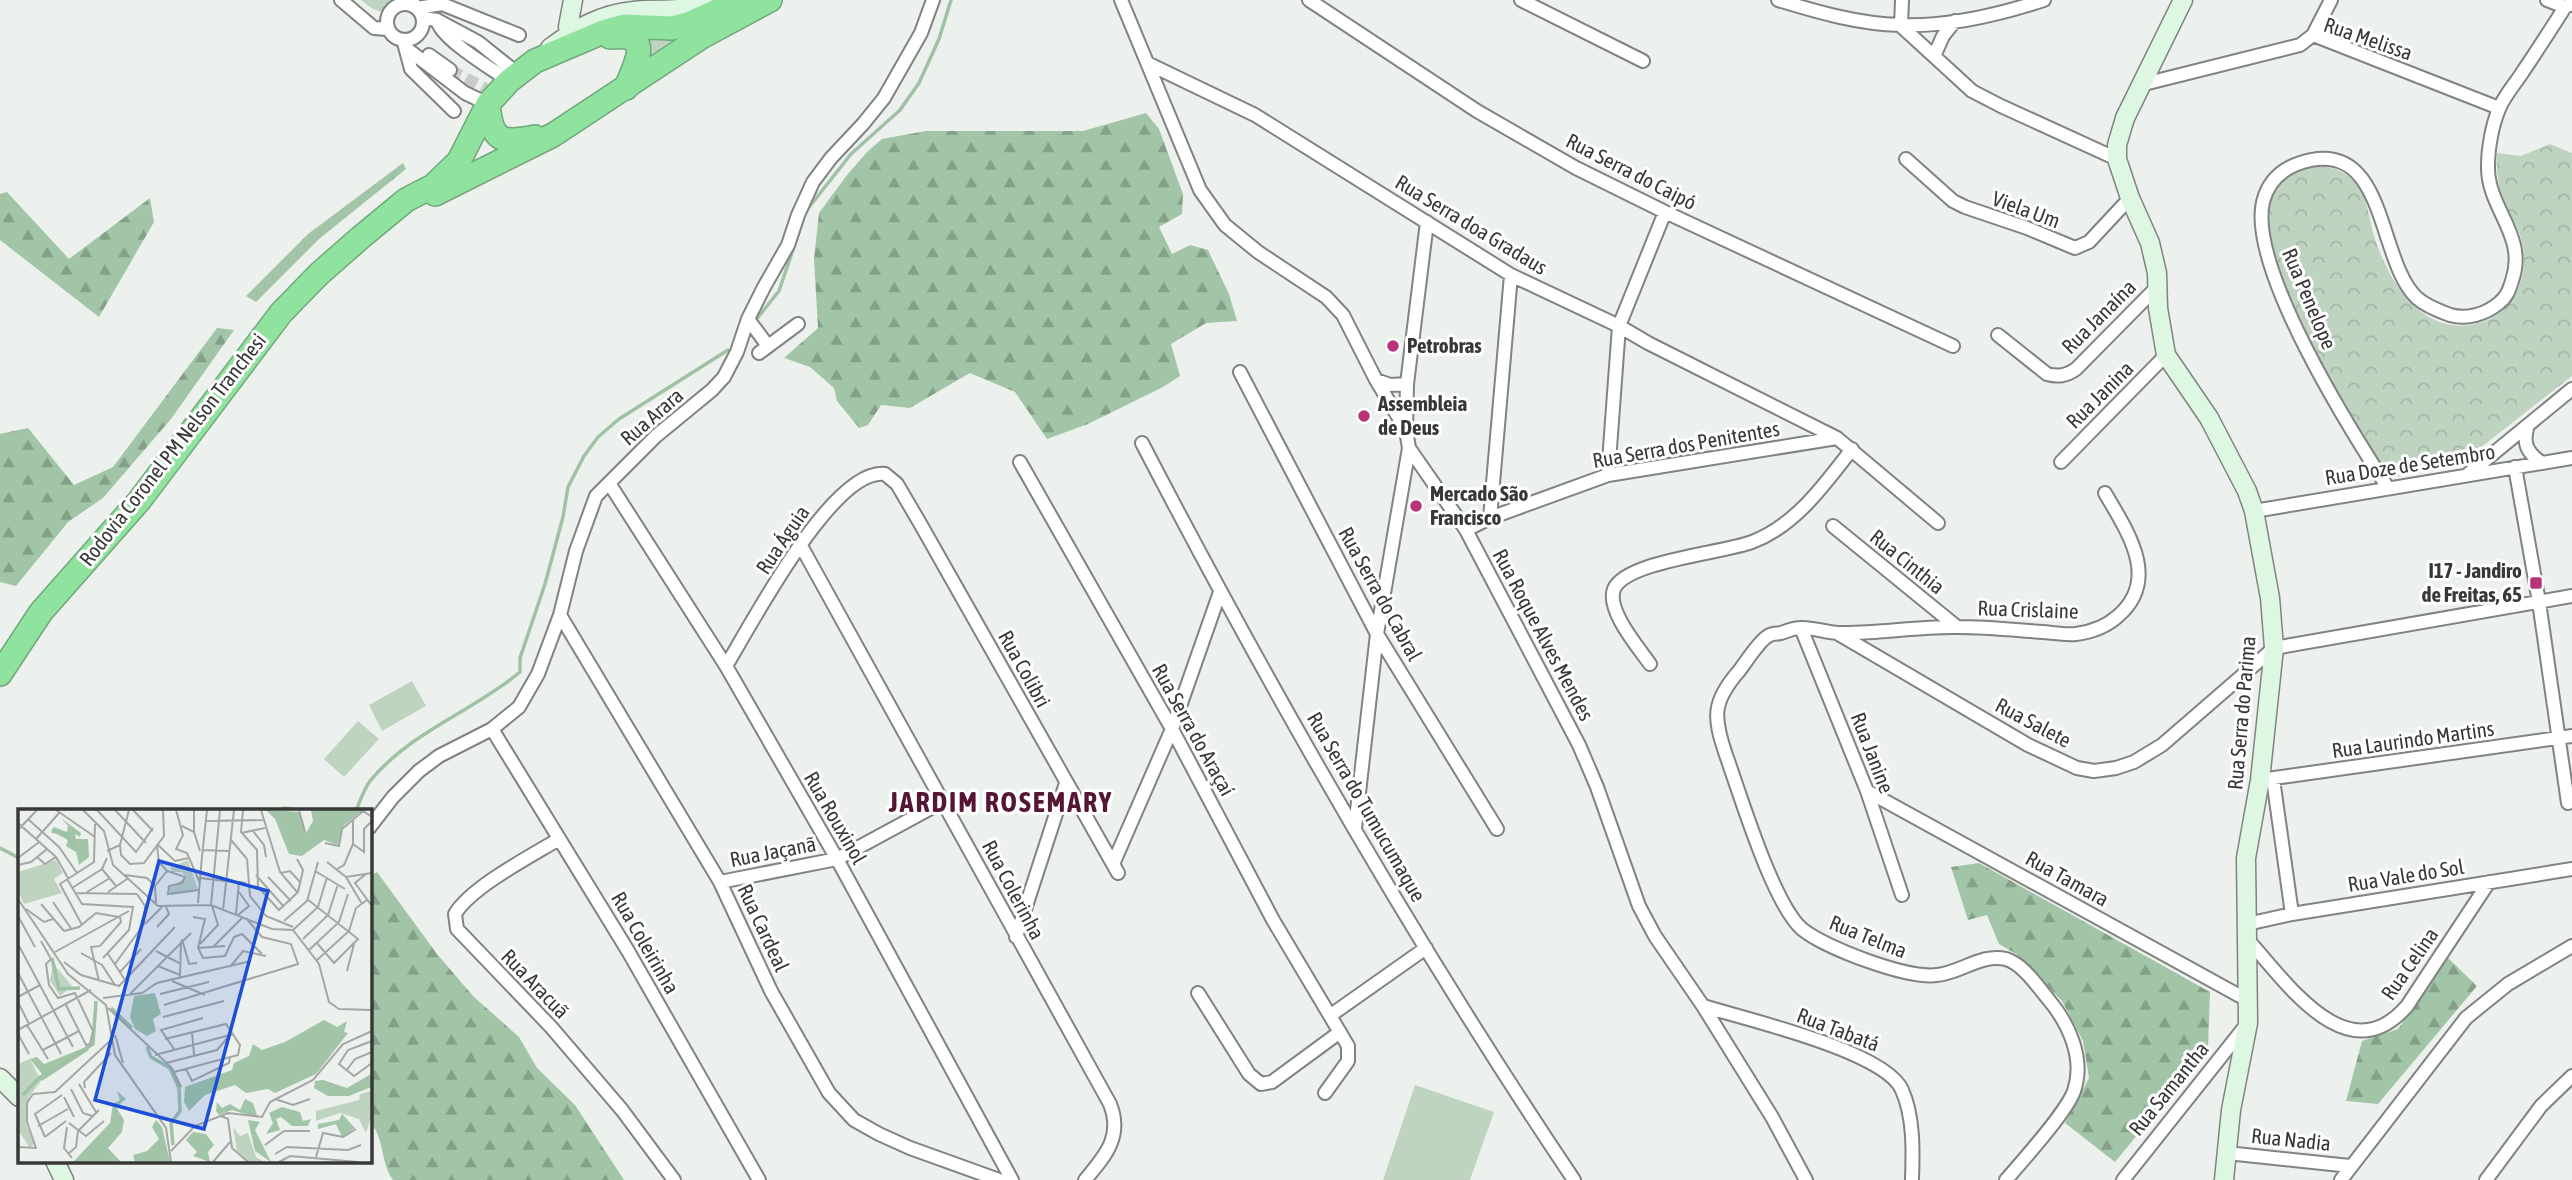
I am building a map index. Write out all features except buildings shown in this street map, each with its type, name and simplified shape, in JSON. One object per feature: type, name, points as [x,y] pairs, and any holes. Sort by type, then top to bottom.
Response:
[{"type":"highway","name":"Rodovia Coronel PM Nelson Tranchesi","points":[[0,674],[41,612],[139,501],[281,313],[360,238],[406,200],[433,186],[460,161],[488,104],[526,67],[570,36],[624,26],[672,28],[688,24],[741,0]]},
{"type":"highway","name":"Rodovia Coronel PM Nelson Tranchesi","points":[[360,238],[454,183],[554,133],[703,36],[769,0]]},
{"type":"highway","points":[[570,36],[633,37],[639,53],[626,88]]},
{"type":"highway","points":[[488,104],[493,131],[503,141],[554,133]]},
{"type":"street","points":[[341,0],[374,28],[388,29]]},
{"type":"street","points":[[570,36],[573,0]]},
{"type":"street","points":[[570,36],[600,9],[635,5],[656,11],[676,11],[707,0]]},
{"type":"street","name":"Rua Arara","points":[[371,825],[393,797],[419,771],[439,756],[492,729],[509,717],[528,693],[560,615],[576,551],[596,496],[656,436],[724,377],[737,352],[748,319],[788,245],[813,182],[884,99],[921,33],[933,0]]},
{"type":"street","name":"Rua Roque Alves Mendes","points":[[1121,0],[1200,190],[1210,205],[1225,225],[1258,253],[1334,304],[1343,315],[1376,380],[1406,430],[1409,448],[1466,530],[1579,745],[1597,787],[1639,906],[1655,936],[1703,1006],[1772,1117],[1806,1180]]},
{"type":"street","name":"Rua Serra do Caipó","points":[[1309,0],[1477,111],[1577,168],[1665,212],[1953,346]]},
{"type":"street","points":[[1521,0],[1643,61]]},
{"type":"street","points":[[1778,0],[1822,13],[1901,26],[1955,21],[2044,0]]},
{"type":"street","points":[[1901,26],[1902,0]]},
{"type":"street","points":[[1901,26],[1935,54],[1961,83],[1972,91],[2117,159],[2117,145],[2125,118],[2183,0]]},
{"type":"street","points":[[2313,35],[2332,0]]},
{"type":"street","points":[[2547,0],[2568,5]]},
{"type":"street","points":[[417,9],[422,30],[413,38],[396,38],[388,29],[388,17],[395,7],[406,4],[417,9],[526,67],[569,33],[635,5]]},
{"type":"street","points":[[417,9],[442,5],[519,35]]},
{"type":"street","name":"Rua Penelope","points":[[2388,488],[2345,421],[2295,324],[2268,261],[2263,203],[2271,183],[2283,169],[2320,158],[2339,162],[2353,169],[2365,182],[2378,206],[2399,272],[2417,298],[2437,311],[2456,317],[2473,316],[2487,311],[2507,295],[2517,267],[2516,246],[2490,190],[2488,165],[2499,108],[2568,5]]},
{"type":"street","points":[[1935,54],[1943,36],[1955,21]]},
{"type":"street","name":"Rua Melissa","points":[[2140,85],[2289,48],[2307,41],[2313,35],[2499,108]]},
{"type":"street","points":[[404,42],[413,45],[450,70]]},
{"type":"street","points":[[404,42],[406,48],[465,93],[488,104]]},
{"type":"street","points":[[404,42],[411,69],[454,111]]},
{"type":"street","name":"Rua Serra doa Gradaus","points":[[1149,64],[1255,116],[1511,275],[1619,326],[1837,438],[1938,523]]},
{"type":"street","name":"Viela Um","points":[[1906,159],[1953,201],[1965,208],[2027,228],[2075,248],[2089,242],[2130,198]]},
{"type":"street","name":"Rua Serra do Parima","points":[[2117,159],[2130,198],[2150,243],[2166,355],[2209,418],[2234,462],[2254,511],[2266,567],[2274,648],[2266,780],[2246,858],[2248,1023],[2231,1110],[2224,1180]]},
{"type":"street","points":[[1608,475],[1619,326],[1665,212]]},
{"type":"street","points":[[1406,430],[1407,384],[1427,222]]},
{"type":"street","points":[[1490,518],[1511,275]]},
{"type":"street","name":"Rua Janaína","points":[[1998,335],[2047,374],[2057,377],[2066,375],[2076,369],[2158,286]]},
{"type":"street","points":[[748,319],[764,349],[798,324]]},
{"type":"street","name":"Rua Janina","points":[[2061,462],[2166,355]]},
{"type":"street","name":"Rua Serra do Cabral","points":[[1240,372],[1377,635],[1497,829]]},
{"type":"street","points":[[1376,380],[1390,384],[1407,384]]},
{"type":"street","points":[[2464,478],[2572,389]]},
{"type":"street","points":[[2529,424],[2525,441],[2527,449],[2542,463]]},
{"type":"street","name":"Rua Serra dos Penitentes","points":[[1466,530],[1490,518],[1608,475],[1837,438]]},
{"type":"street","name":"Rua Serra do Tumucumaque","points":[[1142,443],[1220,592],[1355,828],[1426,948],[1574,1180]]},
{"type":"street","points":[[1355,828],[1377,635],[1409,448]]},
{"type":"street","points":[[1650,664],[1613,607],[1615,588],[1622,578],[1664,563],[1749,544],[1768,536],[1805,504],[1852,449]]},
{"type":"street","name":"Rua Doze de Setembro","points":[[2254,511],[2572,458]]},
{"type":"street","name":"Rua Serra do Araçaí","points":[[1020,463],[1172,729],[1273,920],[1340,1032],[1349,1054],[1348,1061],[1325,1093]]},
{"type":"street","points":[[2515,467],[2566,738],[2568,803]]},
{"type":"street","name":"Rua Águia","points":[[726,666],[800,544],[826,511],[842,495],[873,475],[885,474],[897,484]]},
{"type":"street","name":"Rua Rouxinol","points":[[609,483],[726,666],[837,859],[1012,1180]]},
{"type":"street","name":"Rua Colibri","points":[[897,484],[1116,869],[1172,729]]},
{"type":"street","name":"Rua Crislaine","points":[[1837,634],[1957,627],[2076,634],[2112,621],[2127,608],[2135,594],[2139,575],[2136,555],[2126,529],[2105,493]]},
{"type":"street","name":"Rua Cinthia","points":[[1833,526],[1957,627]]},
{"type":"street","name":"Rua Colerinha","points":[[800,544],[944,801],[1115,1116],[1113,1138],[1085,1180]]},
{"type":"street","points":[[1172,729],[1220,592]]},
{"type":"street","points":[[2274,648],[2572,596]]},
{"type":"street","name":"Rua Cardeal","points":[[560,615],[720,882],[771,991],[829,1093],[854,1120],[878,1134],[999,1180]]},
{"type":"street","name":"Rua Telma","points":[[1837,634],[1801,628],[1768,636],[1726,686],[1717,705],[1719,734],[1760,850],[1783,905],[1800,928],[1822,941],[1909,974],[1939,975],[1986,959],[2012,961],[2062,1016],[2074,1045],[2074,1090],[2065,1106],[2006,1180]]},
{"type":"street","name":"Rua Janine","points":[[1801,628],[1867,791],[1902,895]]},
{"type":"street","name":"Rua Salete","points":[[1837,634],[2028,746],[2059,761],[2094,771],[2134,762],[2162,745],[2274,648]]},
{"type":"street","name":"Rua Coleirinha","points":[[492,729],[628,951],[759,1180]]},
{"type":"street","name":"Rua Laurindo Martins","points":[[2266,780],[2566,738]]},
{"type":"street","points":[[2266,780],[2292,914]]},
{"type":"street","points":[[1016,937],[1066,783]]},
{"type":"street","name":"Rua Tamara","points":[[1867,791],[2249,1001]]},
{"type":"street","name":"Rua Jaçanã","points":[[720,882],[837,859],[944,801]]},
{"type":"street","name":"Rua Aracuã","points":[[558,839],[499,876],[466,901],[455,914],[457,929],[560,1037],[622,1110],[674,1180]]},
{"type":"street","name":"Rua Vale do Sol","points":[[2248,933],[2292,914],[2572,869]]},
{"type":"street","name":"Rua Celina","points":[[2248,933],[2308,1007],[2324,1020],[2352,1029],[2369,1030],[2385,1026],[2407,1006],[2489,882]]},
{"type":"street","points":[[2341,1180],[2466,1018],[2508,984],[2572,946]]},
{"type":"street","points":[[1331,1015],[1426,948]]},
{"type":"street","points":[[1198,993],[1249,1074],[1261,1084],[1272,1082],[1340,1032]]},
{"type":"street","name":"Rua Tabatá","points":[[1703,1006],[1849,1052],[1878,1065],[1893,1076],[1902,1090],[1908,1111],[1913,1149],[1912,1180]]},
{"type":"street","name":"Rua Samantha","points":[[2123,1180],[2248,1023]]},
{"type":"street","points":[[2486,1180],[2541,1106],[2572,1076]]},
{"type":"street","points":[[0,1078],[18,1096]]},
{"type":"street","name":"Rua Nadia","points":[[2227,1153],[2350,1166]]},
{"type":"street","points":[[55,1162],[64,1180]]},
{"type":"green space","points":[[361,0],[395,0],[388,10],[380,11]]},
{"type":"green space","points":[[634,32],[681,35],[646,58]]},
{"type":"green space","points":[[1146,113],[1159,129],[1183,194],[1182,214],[1159,227],[1172,254],[1190,245],[1208,250],[1229,294],[1237,321],[1206,323],[1171,344],[1180,376],[1088,424],[1047,439],[1015,392],[970,373],[910,408],[881,405],[868,425],[859,428],[837,401],[834,388],[810,367],[784,358],[818,328],[814,259],[819,213],[847,175],[882,139],[926,131],[1083,131]]},
{"type":"green space","points":[[2550,144],[2572,153],[2572,376],[2457,466],[2393,477],[2386,474],[2323,365],[2275,270],[2267,235],[2268,210],[2272,198],[2286,179],[2303,169],[2329,168],[2347,175],[2364,197],[2376,242],[2399,288],[2422,312],[2436,321],[2452,325],[2470,325],[2484,322],[2506,307],[2520,284],[2523,271],[2521,238],[2500,188],[2497,153],[2521,156]]},
{"type":"green space","points":[[403,163],[406,169],[319,239],[256,302],[246,296],[308,234]]},
{"type":"green space","points":[[7,192],[69,259],[150,198],[154,222],[99,317],[0,240],[0,194]]},
{"type":"green space","points":[[217,328],[234,330],[171,419],[103,498],[68,522],[16,586],[0,582],[0,434],[28,428],[74,485],[113,467]]},
{"type":"green space","points":[[412,681],[426,706],[382,731],[369,705]]},
{"type":"green space","points":[[358,721],[379,739],[344,777],[324,759]]},
{"type":"green space","points":[[1979,863],[2210,992],[2208,1049],[2115,1162],[2065,1123],[2089,1078],[2083,1041],[2062,1001],[2016,954],[1999,944],[1987,915],[1968,920],[1951,867]]},
{"type":"green space","points":[[377,872],[437,954],[473,996],[519,1037],[537,1068],[575,1105],[624,1180],[393,1180],[378,1134],[371,1123],[371,876]]},
{"type":"green space","points":[[2448,958],[2477,986],[2378,1104],[2346,1101],[2362,1041],[2398,1029]]},
{"type":"green space","points":[[1415,1085],[1494,1112],[1470,1180],[1383,1180]]},
{"type":"waterway","points":[[755,321],[779,291],[806,211],[851,154],[900,110],[919,83],[939,39],[951,0]]},
{"type":"waterway","points":[[357,809],[370,781],[386,764],[422,736],[520,672],[520,658],[545,584],[568,487],[584,456],[598,437],[619,419],[728,350]]},
{"type":"waterway","points":[[282,809],[290,809]]},
{"type":"waterway","points":[[0,848],[18,857]]},
{"type":"tunnel","points":[[450,70],[495,94]]},
{"type":"place","name":"Petrobras","points":[[1393,346]]},
{"type":"place","name":"Assembleia de Deus","points":[[1364,416]]},
{"type":"place","name":"Mercado São Francisco","points":[[1416,506]]},
{"type":"place","name":"I17 - Jandiro de Freitas, 65","points":[[2536,583]]},
{"type":"district","name":"JARDIM ROSEMARY","points":[[1001,802]]}]
